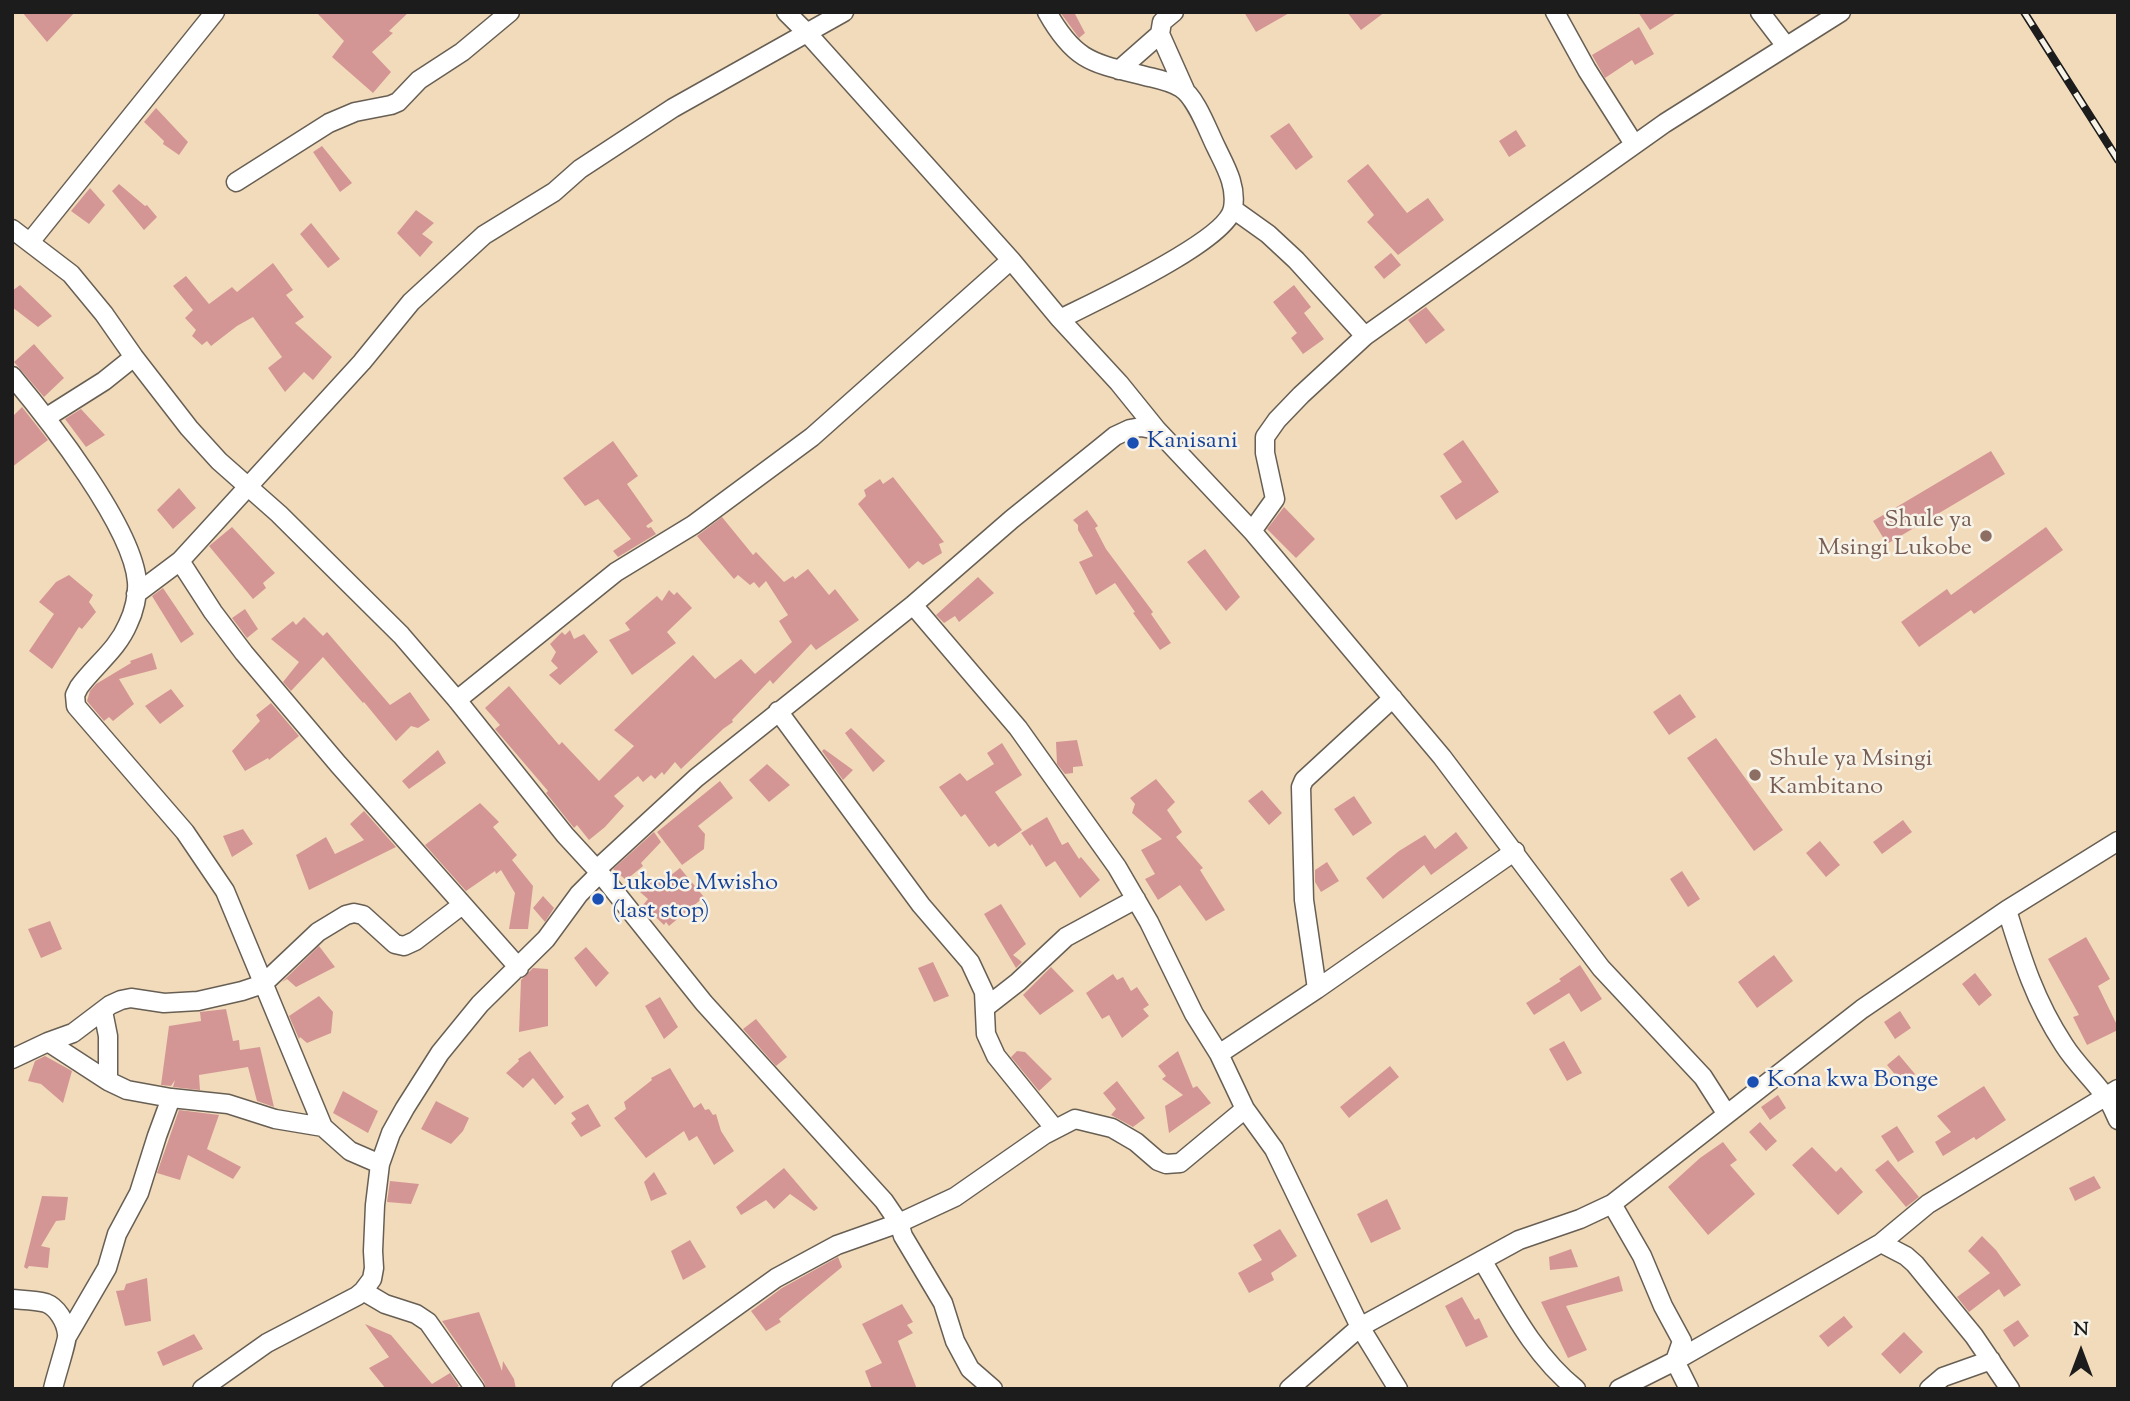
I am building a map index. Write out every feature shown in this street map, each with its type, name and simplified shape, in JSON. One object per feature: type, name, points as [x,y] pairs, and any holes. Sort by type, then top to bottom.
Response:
[{"type":"street","points":[[30,242],[215,12]]},
{"type":"street","points":[[236,182],[328,122],[398,102],[419,80],[463,52],[510,12]]},
{"type":"street","points":[[786,12],[1011,260],[1157,430],[1252,531],[1393,698],[1515,851],[1601,968],[1703,1077],[1726,1113]]},
{"type":"street","points":[[136,594],[180,561],[362,362],[411,302],[484,235],[554,192],[580,169],[673,108],[844,12]]},
{"type":"street","points":[[1047,12],[1062,38],[1081,55],[1119,70],[1168,82],[1185,90]]},
{"type":"street","points":[[1060,319],[1178,257],[1223,223],[1233,209],[1230,177],[1185,90],[1160,34],[1160,25],[1174,12]]},
{"type":"street","points":[[1555,12],[1634,144]]},
{"type":"street","points":[[1760,12],[1786,46]]},
{"type":"street","points":[[1252,531],[1275,499],[1265,453],[1265,437],[1301,395],[1364,336],[1664,122],[1841,12]]},
{"type":"street","points":[[1119,70],[1160,34]]},
{"type":"street","points":[[1233,209],[1268,234],[1297,260],[1364,336]]},
{"type":"street","points":[[12,229],[71,274],[189,428],[401,635],[704,1003],[884,1201],[943,1303],[955,1341],[971,1369],[993,1389]]},
{"type":"street","points":[[457,700],[616,572],[693,525],[812,437],[1011,260]]},
{"type":"street","points":[[47,417],[104,381],[134,357]]},
{"type":"street","points":[[12,376],[47,417],[97,493],[126,546],[135,569],[136,594],[128,625],[117,644],[79,687],[75,695],[76,706],[170,814],[204,857],[225,891],[323,1127],[350,1151],[380,1164]]},
{"type":"street","points":[[202,1389],[284,1333],[363,1291],[372,1279],[374,1268],[380,1164],[391,1133],[440,1054],[480,1004],[546,939],[598,872],[696,778],[913,605],[1012,519],[1115,436],[1137,427],[1157,430]]},
{"type":"street","points":[[180,561],[244,653],[519,968]]},
{"type":"street","points":[[913,605],[1018,728],[1096,836],[1136,899],[1194,1014],[1219,1054],[1245,1109],[1273,1149],[1360,1327],[1398,1389]]},
{"type":"street","points":[[1317,989],[1304,900],[1301,786],[1304,780],[1393,698]]},
{"type":"street","points":[[778,711],[929,916],[970,962],[980,982],[986,1007],[985,1028],[989,1043],[996,1056],[1055,1129]]},
{"type":"street","points":[[1289,1389],[1360,1327],[1519,1240],[1580,1219],[1612,1204],[1863,1009],[2007,910],[2118,841]]},
{"type":"street","points":[[1219,1054],[1515,851]]},
{"type":"street","points":[[986,1007],[1018,982],[1066,937],[1136,899]]},
{"type":"street","points":[[12,1059],[73,1033],[121,1000],[131,998],[164,1003],[198,1001],[263,984],[317,932],[346,915],[363,915],[395,944],[404,946],[415,941],[462,905]]},
{"type":"street","points":[[2007,910],[2026,974],[2042,1006],[2075,1061],[2112,1093],[2118,1120]]},
{"type":"street","points":[[103,1011],[108,1036],[108,1081]]},
{"type":"street","points":[[48,1042],[108,1081],[127,1090],[228,1104],[275,1119],[323,1127]]},
{"type":"street","points":[[1619,1389],[1675,1361],[1881,1243],[1928,1204],[2112,1093]]},
{"type":"street","points":[[53,1389],[68,1335],[107,1268],[117,1234],[139,1193],[171,1098]]},
{"type":"street","points":[[621,1389],[776,1278],[855,1237],[899,1223],[956,1197],[1055,1129],[1075,1119],[1112,1128],[1166,1164],[1180,1163],[1245,1109]]},
{"type":"street","points":[[1612,1204],[1642,1256],[1658,1296],[1682,1341],[1675,1361],[1689,1389]]},
{"type":"street","points":[[1881,1243],[1915,1264],[1992,1360],[2010,1389]]},
{"type":"street","points":[[1482,1260],[1525,1333],[1551,1366],[1576,1389]]},
{"type":"street","points":[[363,1291],[385,1304],[416,1314],[428,1322],[475,1389]]},
{"type":"street","points":[[12,1299],[44,1302],[61,1316],[68,1335]]},
{"type":"street","points":[[55,1310],[83,1311]]},
{"type":"street","points":[[1929,1389],[1943,1377],[1992,1360]]},
{"type":"building","points":[[22,12],[75,12],[47,42]]},
{"type":"building","points":[[316,12],[409,12],[389,31],[393,33],[372,52],[391,72],[373,93],[332,57],[344,41]]},
{"type":"building","points":[[1060,12],[1074,12],[1085,33],[1079,38]]},
{"type":"building","points":[[1244,12],[1291,12],[1256,32]]},
{"type":"building","points":[[1347,12],[1385,12],[1361,30]]},
{"type":"building","points":[[1638,12],[1678,12],[1650,30]]},
{"type":"building","points":[[1639,27],[1654,54],[1635,65],[1632,60],[1605,78],[1592,55]]},
{"type":"building","points":[[156,108],[188,142],[179,155],[163,144],[164,141],[144,122]]},
{"type":"building","points":[[1289,123],[1313,157],[1296,170],[1270,136]]},
{"type":"building","points":[[1516,130],[1526,146],[1509,157],[1499,141]]},
{"type":"building","points":[[322,146],[352,183],[340,192],[313,152]]},
{"type":"building","points":[[1368,164],[1407,213],[1428,198],[1444,220],[1398,255],[1367,222],[1374,215],[1347,181]]},
{"type":"building","points":[[119,184],[147,205],[157,217],[144,230],[112,191]]},
{"type":"building","points":[[90,188],[105,205],[89,224],[71,211]]},
{"type":"building","points":[[416,210],[434,223],[422,234],[433,242],[420,257],[397,233]]},
{"type":"building","points":[[311,223],[340,259],[328,268],[300,234]]},
{"type":"building","points":[[1391,253],[1401,265],[1384,279],[1374,267]]},
{"type":"building","points":[[273,263],[293,290],[286,295],[304,317],[295,323],[332,357],[313,380],[304,372],[285,392],[268,368],[282,357],[253,317],[211,346],[207,341],[202,345],[192,336],[196,330],[185,318],[193,310],[173,286],[186,276],[209,304],[232,287],[237,292]]},
{"type":"building","points":[[20,285],[52,316],[38,327],[12,307],[12,291]]},
{"type":"building","points":[[1294,285],[1311,307],[1304,313],[1324,339],[1303,354],[1291,338],[1297,333],[1273,302]]},
{"type":"building","points":[[1426,307],[1445,330],[1426,344],[1408,320]]},
{"type":"building","points":[[34,344],[64,378],[44,397],[14,362]]},
{"type":"building","points":[[22,407],[48,440],[12,467],[12,417]]},
{"type":"building","points":[[81,409],[105,435],[86,447],[65,419]]},
{"type":"building","points":[[1463,440],[1499,492],[1456,520],[1440,496],[1462,482],[1443,454]]},
{"type":"building","points":[[613,441],[638,476],[627,484],[653,521],[646,526],[651,527],[656,534],[618,557],[613,551],[631,539],[598,499],[585,506],[563,478]]},
{"type":"building","points":[[1991,451],[2005,474],[1887,544],[1873,521]]},
{"type":"building","points":[[893,477],[944,542],[939,544],[942,553],[923,565],[918,561],[909,569],[858,504],[866,496],[864,490],[880,479],[883,484]]},
{"type":"building","points":[[179,488],[196,508],[173,529],[157,510]]},
{"type":"building","points":[[1284,507],[1315,539],[1296,558],[1267,529]]},
{"type":"building","points":[[1087,510],[1098,526],[1095,528],[1106,549],[1153,612],[1151,614],[1171,643],[1160,650],[1115,583],[1096,595],[1079,562],[1093,556],[1073,520]]},
{"type":"building","points":[[722,517],[753,555],[756,552],[784,582],[793,576],[795,579],[808,569],[829,595],[835,589],[859,620],[816,650],[811,644],[773,684],[770,680],[733,722],[681,769],[675,762],[664,775],[662,772],[655,779],[651,775],[643,782],[638,776],[614,796],[624,806],[589,840],[577,825],[574,828],[546,793],[548,791],[495,729],[500,725],[485,708],[509,686],[559,745],[562,742],[599,781],[634,746],[614,730],[693,655],[715,679],[741,659],[755,674],[792,642],[779,621],[788,615],[766,581],[759,588],[754,582],[750,585],[738,575],[734,579],[697,536]]},
{"type":"building","points":[[232,527],[275,573],[263,583],[266,588],[253,599],[209,546]]},
{"type":"building","points":[[2046,527],[2063,550],[1974,614],[1971,610],[1919,647],[1901,622],[1947,589],[1951,595]]},
{"type":"building","points":[[1205,549],[1240,597],[1226,611],[1187,562]]},
{"type":"building","points":[[69,575],[93,595],[89,602],[96,612],[82,629],[79,627],[52,669],[29,651],[54,614],[39,602],[56,582]]},
{"type":"building","points":[[978,577],[994,593],[959,622],[955,616],[944,623],[936,615]]},
{"type":"building","points":[[163,588],[194,634],[181,643],[152,596]]},
{"type":"building","points":[[669,590],[674,595],[677,592],[692,608],[667,632],[676,643],[632,675],[609,640],[630,630],[625,623],[657,596],[662,601]]},
{"type":"building","points":[[245,609],[258,629],[247,638],[232,618]]},
{"type":"building","points":[[304,617],[323,636],[327,632],[390,705],[410,692],[430,720],[418,728],[411,726],[396,741],[323,657],[291,691],[283,682],[299,662],[271,639],[293,621],[296,625]]},
{"type":"building","points":[[570,630],[574,639],[584,634],[598,652],[560,685],[549,675],[558,668],[551,661],[556,652],[550,644],[562,632],[565,635]]},
{"type":"building","points":[[152,653],[157,669],[119,679],[134,704],[113,721],[109,717],[104,721],[87,701],[90,691],[96,684],[131,663],[130,661]]},
{"type":"building","points":[[171,689],[184,706],[160,724],[145,706]]},
{"type":"building","points":[[1680,694],[1696,717],[1669,735],[1653,712]]},
{"type":"building","points":[[271,703],[299,736],[269,760],[268,758],[245,771],[232,751],[260,721],[256,715]]},
{"type":"building","points":[[851,728],[885,761],[873,772],[845,733]]},
{"type":"building","points":[[1716,738],[1783,830],[1754,851],[1687,758]]},
{"type":"building","points":[[1077,740],[1083,766],[1073,767],[1073,773],[1065,774],[1057,764],[1056,742]]},
{"type":"building","points":[[1002,743],[1022,775],[995,792],[1022,830],[998,847],[995,843],[989,847],[965,814],[961,817],[939,787],[960,773],[967,781],[994,764],[987,753]]},
{"type":"building","points":[[824,749],[853,770],[843,780],[822,751]]},
{"type":"building","points":[[438,750],[446,763],[409,789],[402,781]]},
{"type":"building","points":[[767,764],[790,785],[769,802],[749,780]]},
{"type":"building","points":[[1156,779],[1175,802],[1167,810],[1182,832],[1176,837],[1203,868],[1200,870],[1225,910],[1206,921],[1180,885],[1158,900],[1145,879],[1155,874],[1141,850],[1162,839],[1132,813],[1135,804],[1130,798]]},
{"type":"building","points":[[720,781],[733,798],[698,826],[705,834],[704,849],[682,865],[657,832]]},
{"type":"building","points":[[1262,790],[1282,813],[1269,825],[1248,801]]},
{"type":"building","points":[[1354,796],[1372,823],[1353,836],[1334,809]]},
{"type":"building","points":[[480,803],[499,822],[493,827],[517,855],[512,860],[533,886],[528,929],[509,929],[515,893],[501,870],[496,874],[495,871],[466,891],[425,845]]},
{"type":"building","points":[[364,811],[396,847],[309,890],[296,855],[326,837],[335,854],[364,840],[350,824]]},
{"type":"building","points":[[1047,817],[1062,845],[1068,842],[1079,859],[1081,857],[1100,880],[1080,898],[1055,861],[1046,867],[1032,844],[1030,846],[1021,833]]},
{"type":"building","points":[[1903,820],[1912,832],[1882,854],[1873,842]]},
{"type":"building","points":[[243,829],[253,844],[232,857],[223,836]]},
{"type":"building","points":[[654,832],[661,842],[641,863],[643,866],[626,880],[613,869]]},
{"type":"building","points":[[1456,832],[1468,848],[1431,875],[1424,865],[1383,899],[1366,878],[1399,851],[1425,835],[1435,849]]},
{"type":"building","points":[[1820,841],[1840,865],[1826,877],[1806,853]]},
{"type":"building","points":[[1327,862],[1339,881],[1321,892],[1315,882],[1315,870]]},
{"type":"building","points":[[680,868],[704,897],[669,926],[666,922],[664,925],[643,905],[648,899],[640,892],[654,878],[661,883]]},
{"type":"building","points":[[1682,871],[1700,899],[1688,907],[1670,879]]},
{"type":"building","points":[[543,896],[554,908],[545,922],[533,908]]},
{"type":"building","points":[[1001,904],[1026,944],[1013,955],[1022,962],[1016,968],[984,914]]},
{"type":"building","points":[[50,921],[62,949],[41,958],[28,929]]},
{"type":"building","points":[[2086,937],[2110,979],[2098,986],[2118,1027],[2118,1030],[2087,1045],[2073,1017],[2079,1015],[2048,959]]},
{"type":"building","points":[[319,946],[335,967],[296,987],[287,979],[282,982]]},
{"type":"building","points":[[586,947],[609,973],[596,987],[574,958]]},
{"type":"building","points":[[1774,955],[1793,981],[1757,1008],[1738,982]]},
{"type":"building","points":[[933,962],[949,996],[934,1002],[918,968]]},
{"type":"building","points":[[1580,965],[1602,999],[1581,1012],[1569,993],[1534,1015],[1526,1003],[1561,981],[1559,979]]},
{"type":"building","points":[[1051,967],[1074,991],[1040,1015],[1023,995]]},
{"type":"building","points":[[533,968],[548,969],[548,1026],[519,1032],[521,980]]},
{"type":"building","points":[[1975,973],[1992,995],[1979,1006],[1962,984]]},
{"type":"building","points":[[1113,974],[1117,980],[1123,977],[1131,991],[1137,987],[1149,1005],[1143,1009],[1149,1016],[1122,1038],[1109,1015],[1102,1019],[1086,993]]},
{"type":"building","points":[[319,996],[333,1012],[331,1033],[307,1043],[300,1037],[299,1039],[289,1016]]},
{"type":"building","points":[[660,997],[678,1027],[664,1039],[645,1006]]},
{"type":"building","points":[[226,1009],[233,1041],[239,1040],[240,1050],[260,1047],[274,1107],[257,1101],[248,1067],[199,1075],[200,1090],[173,1087],[175,1080],[171,1086],[161,1085],[169,1026],[201,1021],[200,1012]]},
{"type":"building","points":[[1900,1011],[1911,1028],[1895,1039],[1884,1022]]},
{"type":"building","points":[[756,1019],[787,1057],[776,1066],[743,1029]]},
{"type":"building","points":[[1564,1041],[1582,1073],[1567,1081],[1549,1049]]},
{"type":"building","points":[[530,1051],[564,1097],[555,1105],[533,1078],[523,1088],[506,1073],[518,1059]]},
{"type":"building","points":[[1017,1051],[1025,1052],[1052,1079],[1039,1091],[1011,1057]]},
{"type":"building","points":[[1178,1051],[1193,1088],[1197,1086],[1211,1103],[1169,1133],[1165,1106],[1183,1095],[1162,1079],[1166,1076],[1158,1066]]},
{"type":"building","points":[[1899,1055],[1915,1074],[1903,1084],[1887,1065]]},
{"type":"building","points":[[45,1056],[72,1071],[63,1103],[41,1084],[28,1081],[35,1061]]},
{"type":"building","points":[[1390,1066],[1399,1077],[1349,1118],[1340,1107]]},
{"type":"building","points":[[670,1068],[694,1108],[701,1103],[705,1110],[709,1109],[713,1115],[716,1114],[721,1131],[734,1151],[714,1165],[697,1136],[689,1141],[684,1131],[646,1158],[614,1118],[626,1109],[624,1102],[652,1080],[651,1078]]},
{"type":"building","points":[[1117,1081],[1145,1118],[1133,1127],[1111,1115],[1116,1109],[1103,1093]]},
{"type":"building","points":[[1984,1086],[2006,1120],[1976,1140],[1974,1137],[1943,1156],[1935,1142],[1951,1132],[1937,1116]]},
{"type":"building","points":[[343,1091],[378,1111],[368,1133],[333,1113]]},
{"type":"building","points":[[1778,1095],[1786,1108],[1770,1120],[1761,1107]]},
{"type":"building","points":[[436,1101],[469,1118],[463,1131],[451,1144],[421,1129]]},
{"type":"building","points":[[588,1104],[601,1126],[581,1137],[571,1123],[576,1119],[571,1113]]},
{"type":"building","points":[[179,1110],[219,1115],[207,1149],[241,1167],[233,1179],[188,1155],[180,1180],[157,1173]]},
{"type":"building","points":[[1760,1122],[1777,1141],[1766,1151],[1749,1132]]},
{"type":"building","points":[[1897,1126],[1914,1152],[1898,1162],[1881,1136]]},
{"type":"building","points":[[1723,1142],[1737,1160],[1730,1165],[1755,1194],[1708,1235],[1668,1187],[1700,1158]]},
{"type":"building","points":[[1812,1147],[1836,1172],[1841,1167],[1863,1192],[1838,1215],[1792,1165]]},
{"type":"building","points":[[1888,1160],[1919,1197],[1906,1207],[1875,1170]]},
{"type":"building","points":[[784,1168],[818,1208],[814,1211],[790,1194],[774,1209],[766,1200],[741,1215],[736,1207]]},
{"type":"building","points":[[654,1172],[667,1194],[651,1201],[644,1182]]},
{"type":"building","points":[[2094,1176],[2101,1188],[2075,1201],[2069,1188]]},
{"type":"building","points":[[390,1181],[419,1184],[411,1204],[387,1202]]},
{"type":"building","points":[[42,1196],[68,1197],[65,1220],[56,1221],[41,1246],[50,1248],[48,1268],[29,1266],[27,1269],[24,1267]]},
{"type":"building","points":[[1387,1199],[1401,1229],[1371,1243],[1357,1214]]},
{"type":"building","points":[[1280,1229],[1297,1256],[1271,1273],[1274,1280],[1249,1293],[1238,1273],[1262,1260],[1253,1245]]},
{"type":"building","points":[[1982,1236],[1996,1250],[2021,1285],[2004,1297],[1999,1289],[1969,1312],[1957,1297],[1990,1273],[1968,1251]]},
{"type":"building","points":[[690,1240],[706,1267],[683,1280],[671,1251]]},
{"type":"building","points":[[1571,1249],[1578,1267],[1550,1270],[1549,1257]]},
{"type":"building","points":[[838,1257],[842,1267],[779,1319],[781,1322],[766,1331],[751,1311],[782,1288]]},
{"type":"building","points":[[1619,1276],[1623,1291],[1566,1306],[1587,1350],[1568,1358],[1541,1302]]},
{"type":"building","points":[[147,1278],[151,1321],[125,1326],[116,1291],[124,1290],[126,1284]]},
{"type":"building","points":[[1462,1297],[1475,1320],[1479,1318],[1488,1337],[1466,1347],[1445,1306]]},
{"type":"building","points":[[902,1304],[913,1322],[907,1325],[913,1333],[898,1341],[917,1389],[872,1389],[865,1371],[882,1363],[862,1324]]},
{"type":"building","points":[[479,1312],[502,1371],[503,1361],[514,1379],[516,1389],[486,1389],[484,1382],[442,1321]]},
{"type":"building","points":[[1844,1316],[1853,1327],[1828,1347],[1819,1336]]},
{"type":"building","points":[[2018,1320],[2029,1336],[2014,1347],[2003,1330]]},
{"type":"building","points":[[365,1324],[391,1335],[432,1384],[450,1373],[459,1386],[454,1389],[386,1389],[369,1368],[389,1357]]},
{"type":"building","points":[[1904,1332],[1923,1352],[1900,1374],[1881,1354]]},
{"type":"building","points":[[194,1334],[203,1349],[163,1366],[157,1352]]},
{"type":"railway","points":[[2024,12],[2118,160]]},
{"type":"place","name":"Kanisani","points":[[1133,443]]},
{"type":"place","name":"Shule ya Msingi Lukobe","points":[[1986,536]]},
{"type":"place","name":"Shule ya Msingi Kambitano","points":[[1755,775]]},
{"type":"place","name":"Lukobe Mwisho (last stop)","points":[[598,899]]},
{"type":"place","name":"Kona kwa Bonge","points":[[1753,1082]]}]
